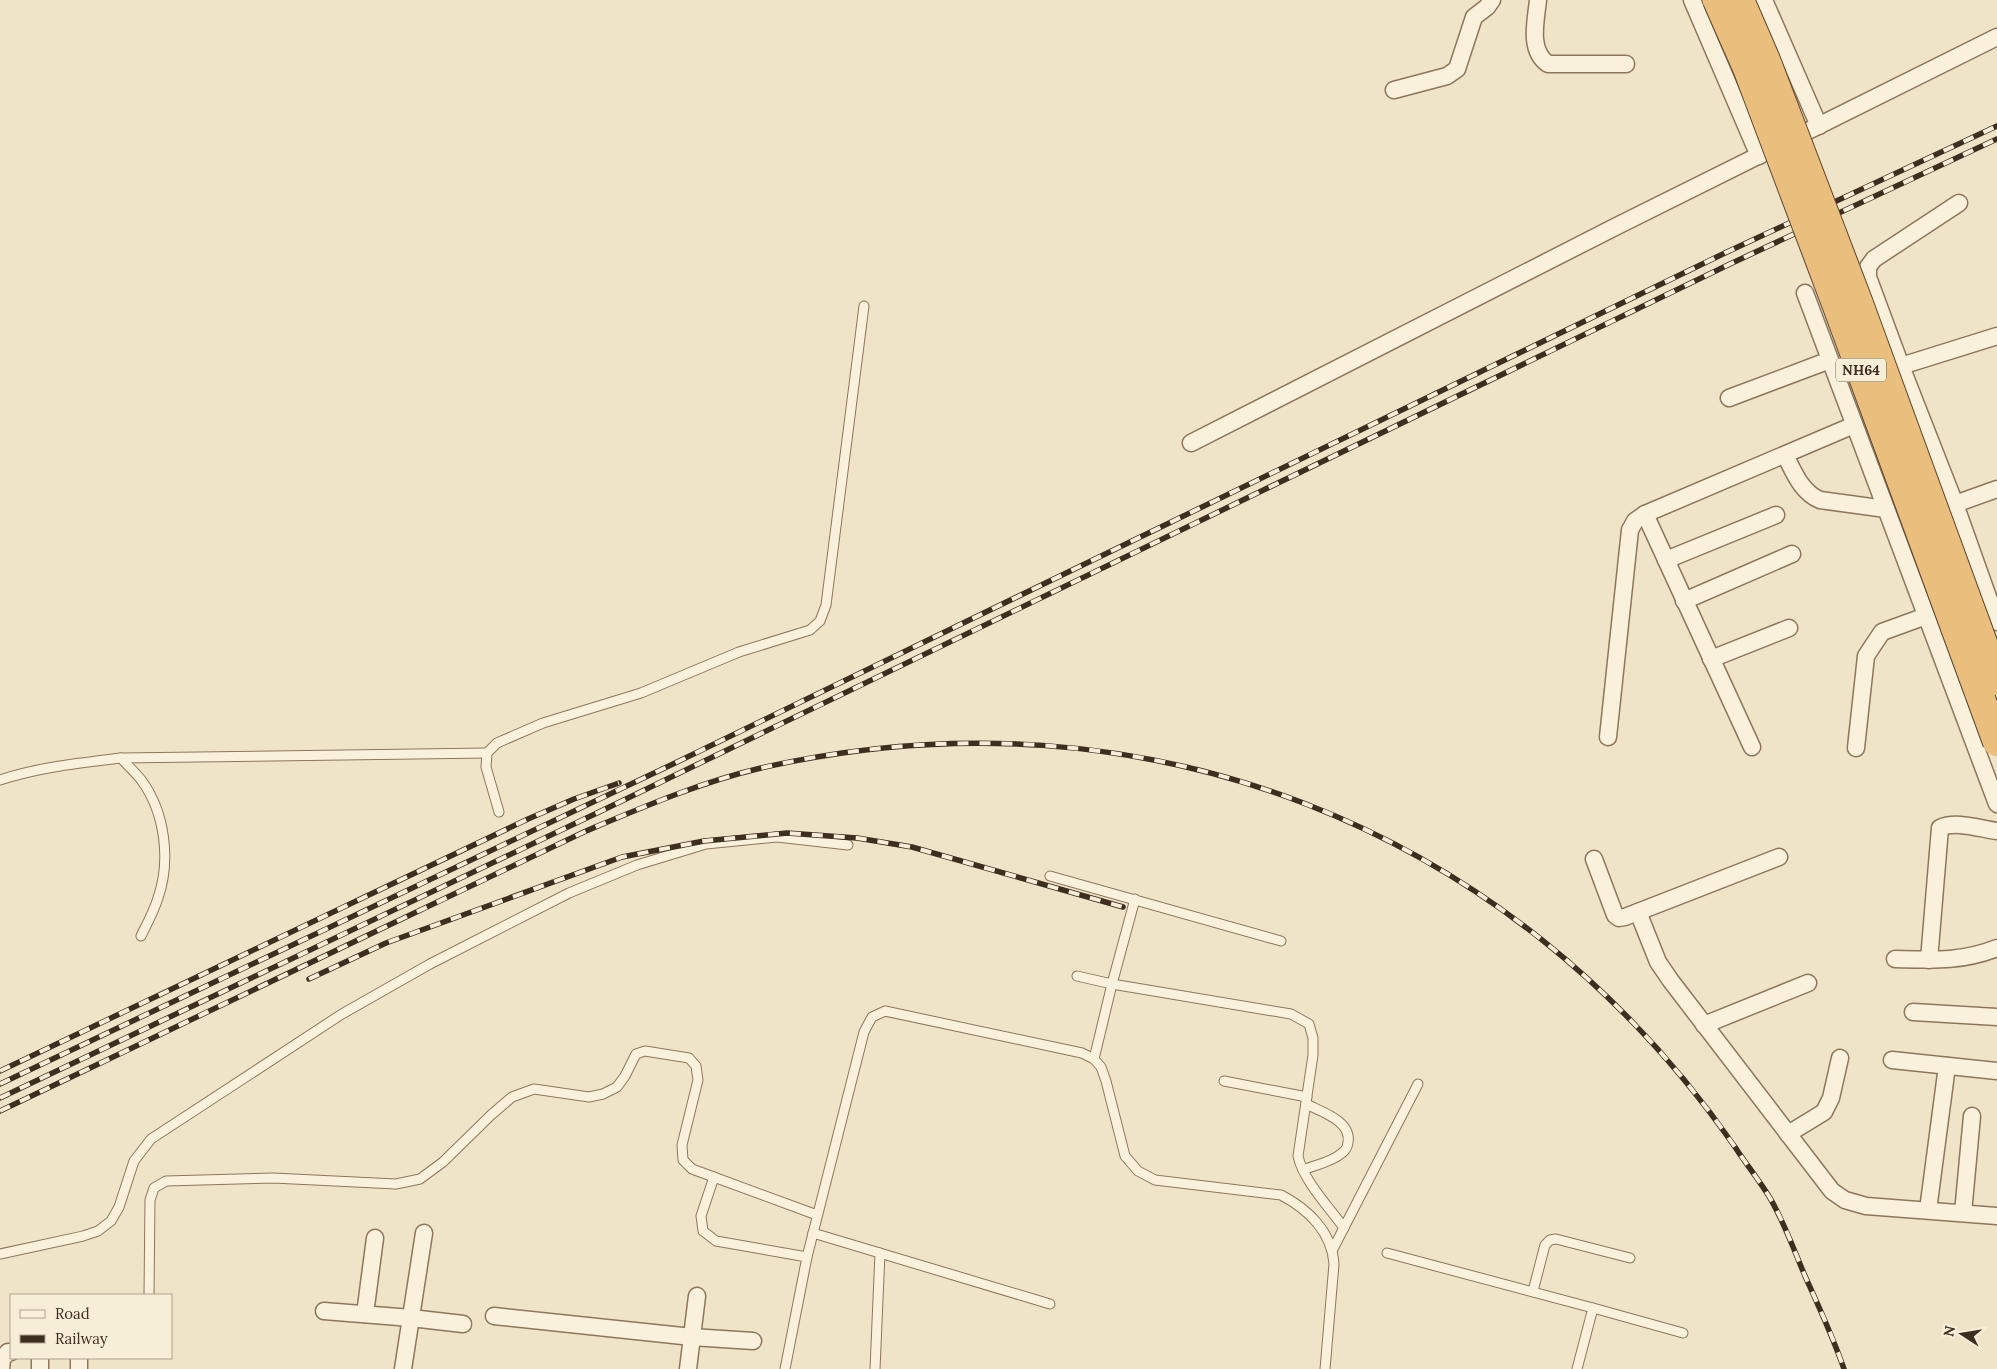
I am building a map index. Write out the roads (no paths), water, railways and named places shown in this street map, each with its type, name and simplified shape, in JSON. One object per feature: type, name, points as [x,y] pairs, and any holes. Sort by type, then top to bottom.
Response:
[{"type":"highway","name":"NH64","points":[[1717,0],[1751,78],[1997,742]]},
{"type":"highway","name":"NH64","points":[[1740,0],[1766,60],[1858,301],[1997,681]]},
{"type":"street","points":[[1394,90],[1447,76],[1457,69],[1474,17],[1487,7],[1492,0]]},
{"type":"street","points":[[1538,0],[1535,46],[1540,58],[1548,64],[1626,64]]},
{"type":"street","points":[[1692,0],[1759,156]]},
{"type":"street","points":[[1764,0],[1819,126]]},
{"type":"street","points":[[1191,442],[1997,37]]},
{"type":"street","points":[[1959,203],[1874,259],[1868,267],[1868,277],[1955,504],[1997,622]]},
{"type":"street","points":[[1805,293],[1997,804]]},
{"type":"street","points":[[1901,366],[1997,336]]},
{"type":"street","points":[[1729,398],[1830,360]]},
{"type":"street","points":[[1608,737],[1630,530],[1634,521],[1644,514],[1854,426]]},
{"type":"street","points":[[1785,455],[1802,487],[1811,496],[1820,500],[1886,509]]},
{"type":"street","points":[[1955,504],[1997,489]]},
{"type":"street","points":[[1644,514],[1752,747]]},
{"type":"street","points":[[1666,560],[1776,515]]},
{"type":"street","points":[[1684,601],[1792,554]]},
{"type":"street","points":[[1856,748],[1866,656],[1882,632],[1926,616]]},
{"type":"street","points":[[1711,659],[1789,628]]},
{"type":"street","points":[[1929,960],[1940,828],[1946,825],[1954,825],[1997,831]]},
{"type":"street","points":[[1594,859],[1615,915],[1619,918],[1780,857]]},
{"type":"street","points":[[1638,912],[1658,962],[1704,1025],[1832,1190],[1845,1200],[1866,1206],[1997,1216]]},
{"type":"street","points":[[1895,959],[1963,958],[1979,955],[1997,948]]},
{"type":"street","points":[[1704,1025],[1808,983]]},
{"type":"street","points":[[1913,1012],[1997,1017]]},
{"type":"street","points":[[1788,1134],[1824,1112],[1831,1098],[1840,1058]]},
{"type":"street","points":[[1892,1060],[1997,1071]]},
{"type":"street","points":[[1928,1210],[1947,1066]]},
{"type":"street","points":[[1963,1213],[1972,1116]]},
{"type":"street","points":[[404,1369],[424,1233]]},
{"type":"street","points":[[365,1314],[375,1238]]},
{"type":"street","points":[[688,1369],[696,1296]]},
{"type":"street","points":[[324,1311],[463,1324]]},
{"type":"street","points":[[494,1316],[692,1337],[754,1341]]},
{"type":"street","points":[[1,1369],[2,1358],[10,1352]]},
{"type":"lane","points":[[499,812],[486,767],[487,754],[497,743],[535,726],[641,693],[739,652],[810,630],[820,621],[826,605],[864,306]]},
{"type":"lane","points":[[0,780],[39,770],[121,758],[487,754]]},
{"type":"lane","points":[[121,758],[141,780],[153,801],[163,832],[165,862],[159,898],[141,936]]},
{"type":"lane","points":[[0,1254],[98,1231],[111,1221],[119,1207],[134,1161],[151,1138],[342,1014],[430,964],[569,893],[637,865],[706,844],[776,837],[848,845]]},
{"type":"lane","points":[[1050,876],[1281,941]]},
{"type":"lane","points":[[1094,1059],[1135,899]]},
{"type":"lane","points":[[1077,976],[1112,984],[1291,1014],[1309,1024],[1313,1038],[1313,1055],[1298,1156],[1302,1170],[1344,1228]]},
{"type":"lane","points":[[785,1369],[807,1257],[864,1032],[872,1017],[885,1011],[897,1012],[1082,1053],[1094,1059],[1101,1067],[1125,1156],[1138,1171],[1155,1180],[1281,1195],[1296,1203],[1307,1212],[1322,1230],[1333,1249],[1334,1264],[1325,1369]]},
{"type":"lane","points":[[149,1294],[150,1200],[154,1188],[166,1181],[274,1178],[396,1184],[420,1179],[443,1162],[512,1097],[534,1090],[589,1097],[603,1094],[617,1087],[636,1054],[645,1050],[689,1058],[696,1066],[698,1080],[682,1146],[683,1160],[692,1169],[817,1215]]},
{"type":"lane","points":[[1224,1081],[1306,1101],[1339,1121],[1345,1127],[1349,1137],[1347,1149],[1341,1154],[1302,1170]]},
{"type":"lane","points":[[1333,1249],[1418,1084]]},
{"type":"lane","points":[[714,1177],[701,1216],[703,1231],[716,1241],[807,1257]]},
{"type":"lane","points":[[813,1233],[1050,1304]]},
{"type":"lane","points":[[1533,1291],[1545,1245],[1550,1240],[1556,1239],[1630,1258]]},
{"type":"lane","points":[[875,1369],[880,1253]]},
{"type":"lane","points":[[1387,1253],[1533,1291],[1682,1333]]},
{"type":"lane","points":[[1576,1369],[1593,1308]]},
{"type":"railway","points":[[0,1084],[673,764],[1727,252],[1997,126]]},
{"type":"railway","points":[[0,1098],[597,813],[1730,264],[1997,139]]},
{"type":"railway","points":[[0,1111],[586,831],[716,780],[761,768],[903,746],[1043,745],[1178,765],[1307,804],[1429,863],[1542,940],[1645,1035],[1735,1147],[1766,1191],[1789,1236],[1844,1369]]},
{"type":"railway","points":[[0,1071],[528,819],[574,799],[619,783]]},
{"type":"railway","points":[[309,979],[386,943],[622,857],[704,841],[787,833],[857,838],[912,847],[1123,907]]}]
